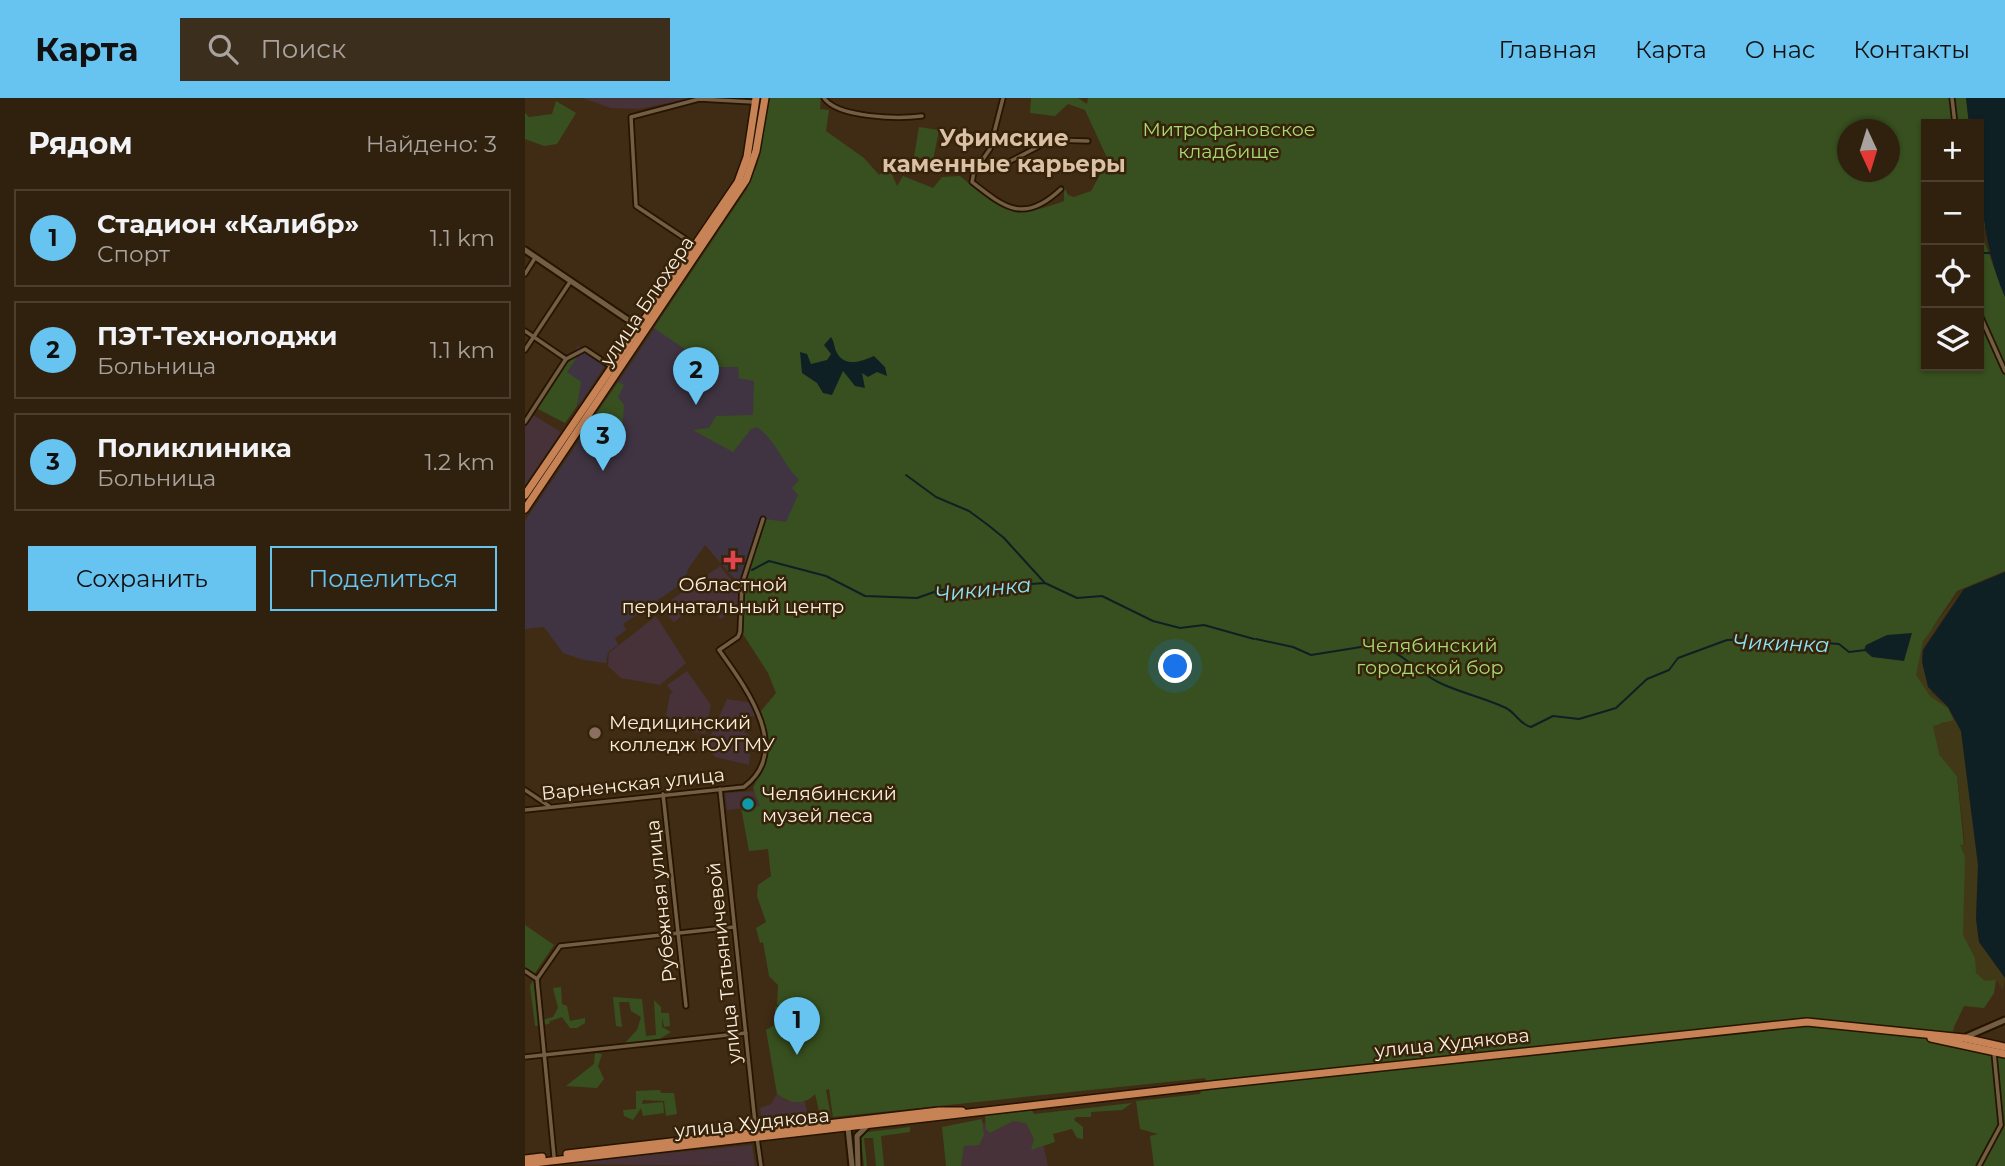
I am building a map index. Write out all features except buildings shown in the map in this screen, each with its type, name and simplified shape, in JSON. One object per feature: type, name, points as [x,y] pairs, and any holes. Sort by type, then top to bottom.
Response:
[{"type":"main road","name":"улица Блюхера","points":[[525,509],[746,180],[756,152],[765,98]]},
{"type":"main road","name":"улица Блюхера","points":[[525,495],[613,367],[643,330],[743,171],[756,100]]},
{"type":"main road","points":[[525,250],[643,330]]},
{"type":"main road","points":[[1946,1044],[2005,1020]]},
{"type":"main road","name":"улица Худякова","points":[[848,1126],[1803,1023],[1849,1024],[1926,1036]]},
{"type":"main road","points":[[1986,1029],[1985,1036],[1990,1044]]},
{"type":"main road","points":[[1926,1036],[1964,1038],[2005,1047]]},
{"type":"main road","points":[[1926,1036],[1946,1044],[2005,1054]]},
{"type":"main road","name":"улица Худякова","points":[[525,1161],[554,1161],[848,1126],[939,1111],[982,1111]]},
{"type":"main road","points":[[848,1126],[852,1166]]},
{"type":"main road","points":[[858,1166],[857,1136],[867,1126]]},
{"type":"street","points":[[824,98],[829,104],[848,112],[887,117],[922,116]]},
{"type":"street","points":[[1003,98],[990,149],[972,181],[990,199],[1008,208],[1038,207],[1061,189]]},
{"type":"street","points":[[1951,98],[1954,119]]},
{"type":"street","points":[[695,245],[636,206],[631,117],[699,99],[756,100]]},
{"type":"street","points":[[978,168],[999,167],[1051,140],[1088,141]]},
{"type":"street","points":[[525,274],[536,257]]},
{"type":"street","points":[[525,350],[571,281]]},
{"type":"street","points":[[1984,324],[2005,371]]},
{"type":"street","points":[[525,331],[566,359]]},
{"type":"street","points":[[525,422],[566,359],[585,349],[613,367]]},
{"type":"street","points":[[525,407],[532,411]]},
{"type":"street","name":"Варненская улица","points":[[525,810],[744,787],[759,771],[764,737],[753,698],[719,650],[738,637],[740,632],[742,584],[763,519]]},
{"type":"street","name":"улица Татьяничевой","points":[[720,789],[761,1166]]},
{"type":"street","points":[[525,790],[551,807]]},
{"type":"street","name":"Рубежная улица","points":[[663,794],[687,1006]]},
{"type":"street","points":[[554,1161],[537,979],[560,946],[734,926]]},
{"type":"street","points":[[525,971],[537,979]]},
{"type":"street","points":[[525,1057],[746,1033]]},
{"type":"street","points":[[1979,1166],[2001,1125],[1994,1053]]},
{"type":"shaded area","points":[[582,98],[694,98],[638,109],[611,108]]},
{"type":"shaded area","points":[[1966,98],[2005,98],[2005,297],[1991,255],[1984,219],[1984,119],[1968,119]]},
{"type":"shaded area","points":[[701,259],[739,367],[754,381],[805,468],[791,527],[761,519],[741,586],[705,545],[688,569],[684,582],[623,624],[626,630],[615,638],[618,645],[608,652],[606,663],[584,660],[563,653],[544,627],[525,629],[525,521]]},
{"type":"shaded area","points":[[831,337],[840,358],[854,362],[874,356],[885,367],[887,376],[877,372],[868,377],[862,373],[865,388],[855,386],[843,371],[832,395],[823,393],[817,383],[802,373],[800,352],[807,354],[811,364],[827,360],[831,354],[824,345]]},
{"type":"shaded area","points":[[578,346],[606,364],[579,405],[551,387]]},
{"type":"shaded area","points":[[533,415],[561,432],[525,485],[525,426]]},
{"type":"shaded area","points":[[720,566],[740,591],[740,604],[721,619],[709,607],[699,603],[674,622],[660,608]]},
{"type":"shaded area","points":[[2005,572],[2005,978],[1979,942],[1976,919],[1978,865],[1961,731],[1948,707],[1928,687],[1922,662],[1923,650],[1964,589]]},
{"type":"shaded area","points":[[656,616],[686,663],[660,685],[621,678],[608,666],[609,653]]},
{"type":"shaded area","points":[[1912,633],[1904,661],[1872,657],[1864,650],[1866,645],[1887,635]]},
{"type":"shaded area","points":[[687,671],[711,705],[705,734],[664,726],[670,694],[673,693],[667,685]]},
{"type":"shaded area","points":[[727,699],[754,703],[757,716],[749,716],[744,732],[751,737],[749,765],[715,757],[706,746]]},
{"type":"shaded area","points":[[758,791],[763,806],[727,810],[725,793]]},
{"type":"shaded area","points":[[777,1094],[785,1100],[805,1102],[809,1119],[762,1126],[760,1108],[771,1104]]},
{"type":"shaded area","points":[[1037,1118],[1048,1166],[948,1166],[944,1127]]},
{"type":"shaded area","points":[[752,1145],[755,1166],[564,1164],[647,1155]]},
{"type":"green space","name":"Челябинский городской бор","points":[[770,98],[821,98],[820,109],[829,110],[826,131],[864,158],[879,175],[889,167],[897,186],[903,176],[933,188],[942,177],[960,176],[998,205],[1019,211],[1064,201],[1064,186],[1068,195],[1074,197],[1091,191],[1108,160],[1085,110],[1068,104],[1055,116],[1030,113],[1031,98],[1078,98],[1087,104],[1088,98],[1966,98],[1968,119],[1921,119],[1921,371],[1984,371],[1984,241],[2005,297],[2005,571],[1957,591],[1933,627],[1921,652],[1930,696],[1948,708],[1954,721],[1941,723],[1939,754],[1957,776],[1975,957],[1979,973],[1996,980],[1994,993],[1984,1008],[1964,1006],[1954,1027],[1949,1047],[2005,1057],[2005,1166],[1154,1166],[1150,1136],[1158,1134],[1140,1129],[1136,1101],[1200,1094],[1206,1078],[833,1117],[829,1089],[826,1090],[831,1117],[821,1119],[815,1094],[797,1102],[777,1094],[766,1030],[783,1020],[776,1020],[775,1007],[786,1005],[777,1005],[778,985],[769,976],[763,942],[760,943],[756,928],[766,922],[757,896],[758,885],[771,876],[768,849],[749,851],[741,808],[760,806],[753,788],[763,751],[760,712],[776,693],[768,673],[741,631],[743,584],[765,519],[786,522],[798,495],[792,488],[799,480],[770,439],[757,427],[751,429],[733,452],[693,430],[709,428],[716,416],[753,415],[754,381],[739,378],[738,367],[711,367],[654,328],[747,189],[757,165]]},
{"type":"green space","points":[[556,101],[576,113],[557,144],[544,146],[525,139],[525,113],[529,117],[552,114]]},
{"type":"green space","points":[[919,127],[939,130],[933,160],[914,157]]},
{"type":"green space","points":[[577,357],[567,372],[581,382],[577,406],[565,423],[536,408],[569,358]]},
{"type":"green space","points":[[618,382],[624,385],[618,397],[624,405],[622,431],[594,417]]},
{"type":"green space","points":[[525,925],[554,945],[533,976],[525,970]]},
{"type":"green space","points":[[533,980],[539,1021],[553,1017],[558,1008],[553,988],[561,987],[562,1004],[567,1006],[570,1021],[585,1018],[585,1023],[577,1028],[570,1028],[562,1017],[550,1021],[549,1024],[535,1026],[530,986]]},
{"type":"green space","points":[[613,997],[642,999],[646,1036],[656,1035],[654,1000],[661,1007],[661,1013],[669,1013],[670,1026],[664,1027],[662,1017],[662,1027],[671,1032],[658,1040],[624,1044],[637,1030],[641,1017],[631,1011],[629,1002],[619,1002],[622,1027],[616,1026]]},
{"type":"green space","points":[[595,1053],[602,1054],[598,1066],[604,1079],[597,1088],[566,1086],[594,1064]]},
{"type":"green space","points":[[660,1090],[661,1093],[674,1093],[677,1114],[666,1116],[664,1101],[643,1100],[642,1104],[663,1102],[664,1113],[643,1116],[641,1108],[633,1120],[624,1116],[623,1110],[636,1109],[636,1091]]},
{"type":"green space","points":[[1132,1103],[1122,1110],[1091,1112],[1091,1117],[1076,1117],[1074,1120],[1083,1127],[1083,1139],[1077,1138],[1072,1129],[1053,1134],[1055,1142],[1031,1150],[1034,1139],[1026,1123],[1013,1121],[990,1133],[986,1129],[985,1115],[1031,1109],[1034,1114]]},
{"type":"green space","points":[[982,1119],[984,1135],[979,1145],[964,1146],[961,1166],[946,1166],[942,1127]]},
{"type":"green space","points":[[910,1127],[910,1132],[881,1136],[884,1166],[876,1166],[873,1138],[864,1138],[867,1166],[864,1166],[860,1133]]},
{"type":"sand","points":[[1963,588],[1923,649],[1922,662],[1932,693],[1948,707],[1961,731],[1978,865],[1976,919],[1979,942],[2005,978],[2003,990],[1996,980],[1985,981],[1976,973],[1975,958],[1963,935],[1965,857],[1960,845],[1965,844],[1957,776],[1939,754],[1933,726],[1954,720],[1948,708],[1930,696],[1916,675],[1923,641]]},
{"type":"waterway","points":[[1984,253],[1990,253]]},
{"type":"waterway","points":[[906,475],[936,497],[969,511],[988,525],[1004,538],[1044,582]]},
{"type":"waterway","name":"Чикинка","points":[[752,570],[769,561],[826,576],[865,596],[917,598],[940,590],[1045,583],[1077,598],[1102,596],[1153,621],[1180,628],[1204,625],[1254,639]]},
{"type":"waterway","name":"Чикинка","points":[[1256,639],[1293,647],[1311,655],[1361,647]]},
{"type":"waterway","name":"Чикинка","points":[[1365,647],[1396,653],[1430,678],[1506,708],[1531,727],[1553,716],[1579,719],[1616,708],[1647,679],[1669,670],[1678,658],[1727,640],[1772,639],[1839,644],[1849,652],[1866,650]]},
{"type":"place","name":"ПЭТ-Технолоджи","points":[[696,405]]},
{"type":"place","name":"Поликлиника","points":[[603,471]]},
{"type":"place","name":"Областной перинатальный центр","points":[[733,560]]},
{"type":"place","name":"Медицинский колледж ЮУГМУ","points":[[595,733]]},
{"type":"place","name":"Челябинский музей леса","points":[[748,804]]},
{"type":"place","name":"Стадион «Калибр»","points":[[797,1055]]},
{"type":"district","name":"Уфимские каменные карьеры","points":[[1004,151]]},
{"type":"park label","name":"Митрофановское кладбище","points":[[1229,140]]}]
